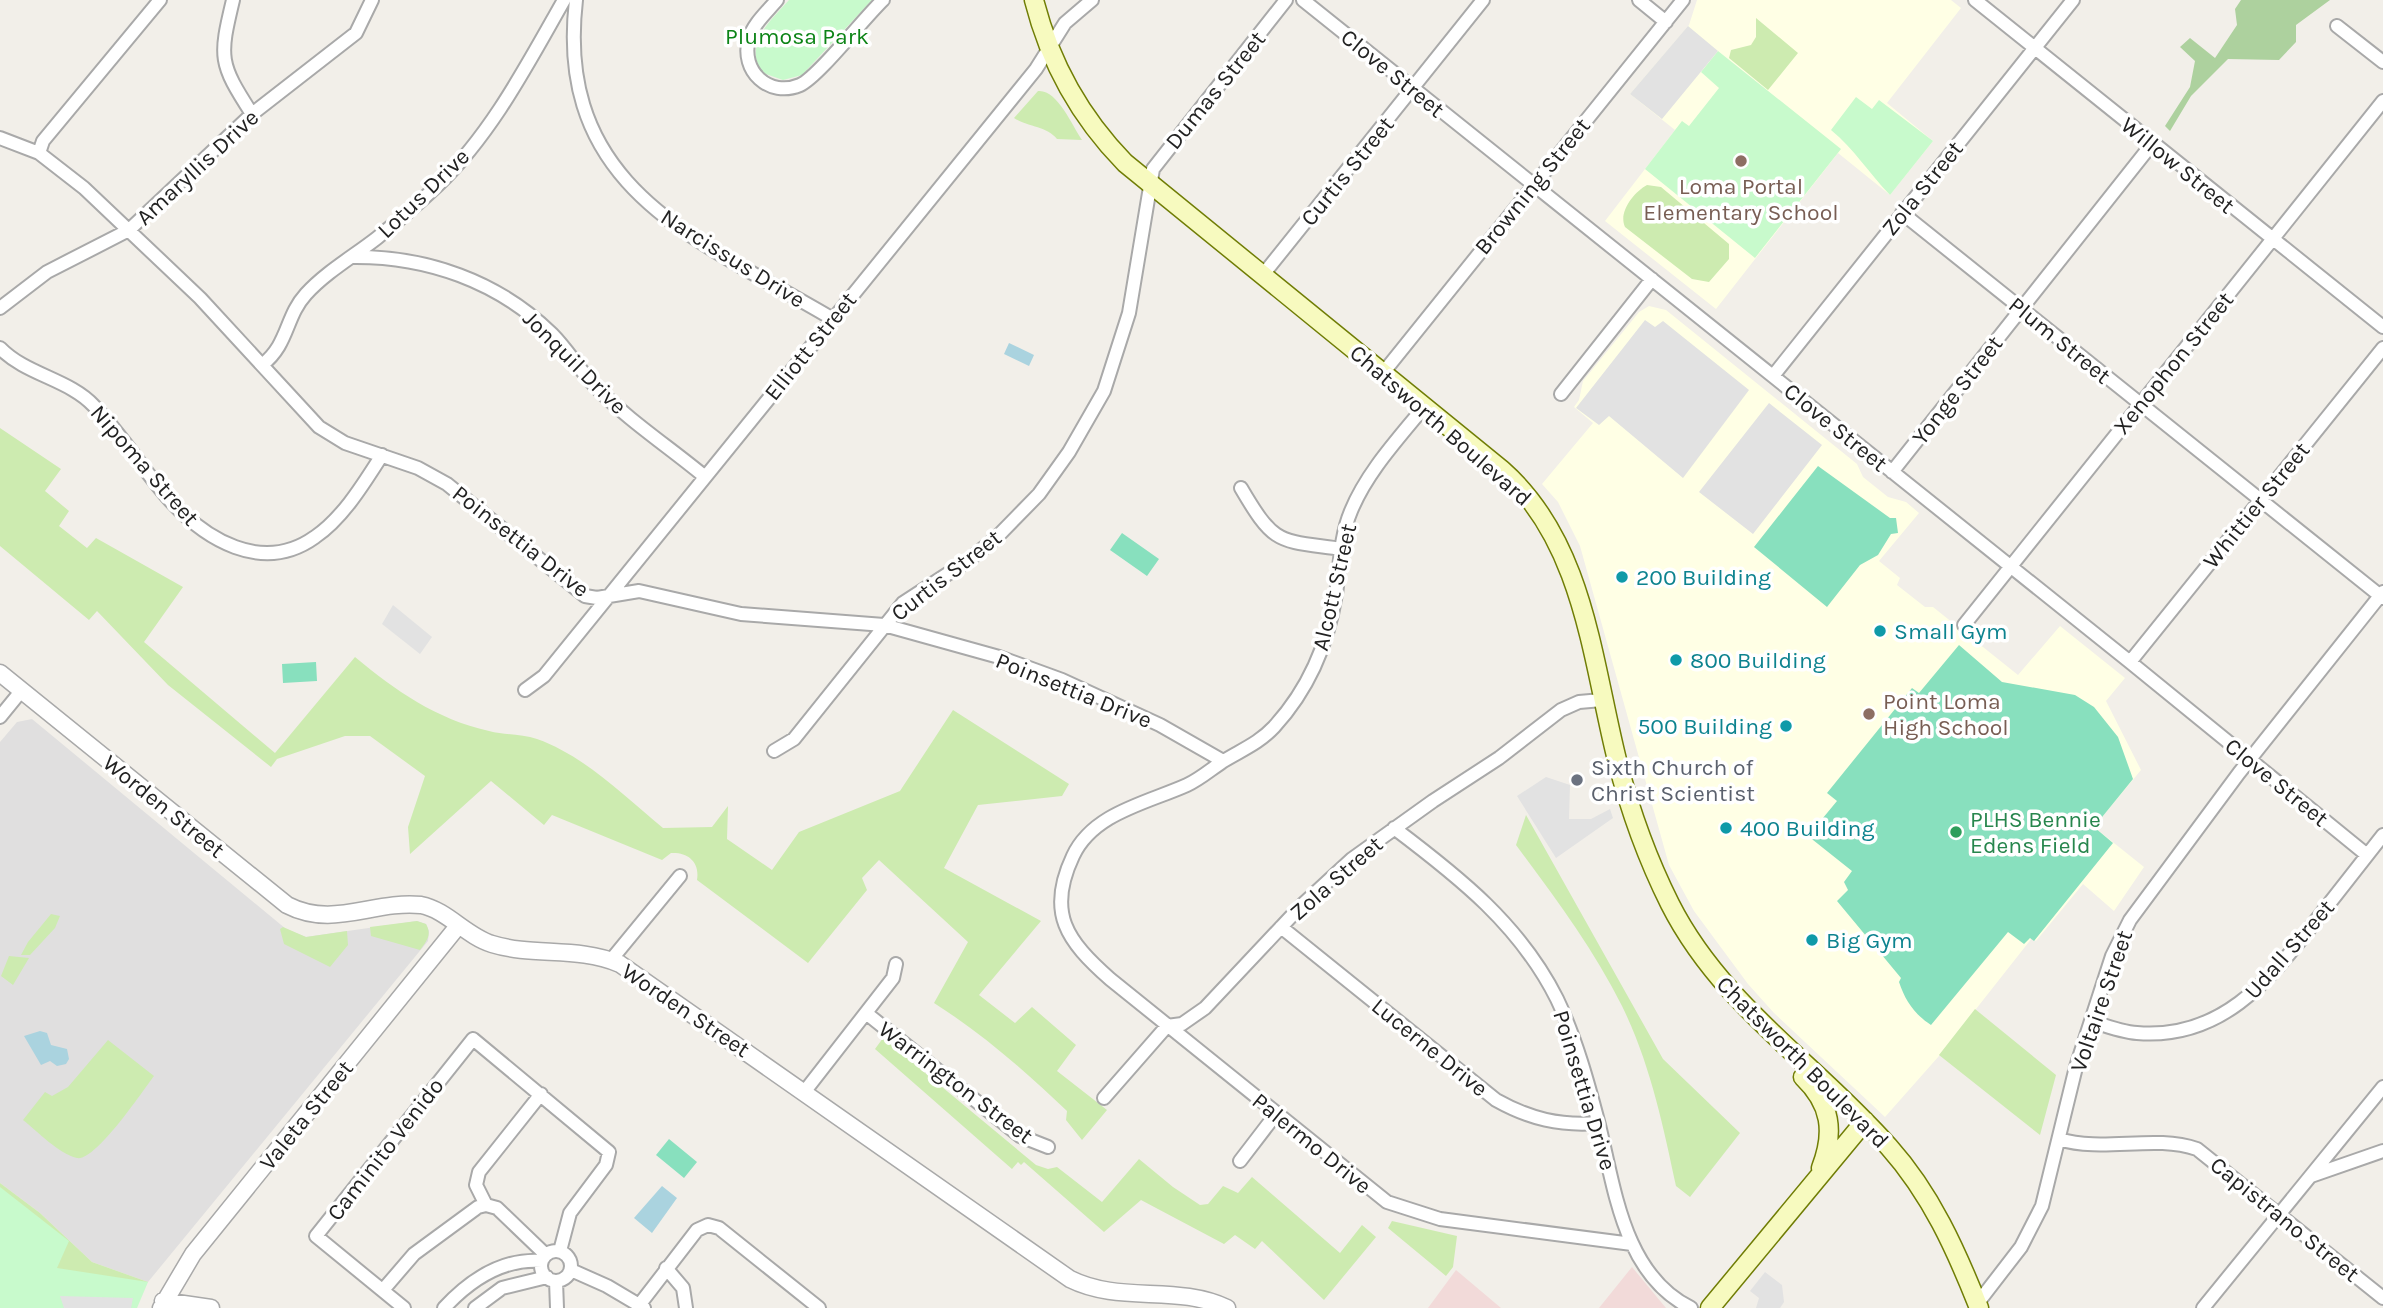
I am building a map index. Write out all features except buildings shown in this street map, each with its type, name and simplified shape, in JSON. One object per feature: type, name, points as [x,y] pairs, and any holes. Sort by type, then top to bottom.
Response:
[{"type":"main road","name":"Chatsworth Boulevard","points":[[1034,0],[1049,51],[1087,119],[1117,155],[1519,486],[1554,533],[1569,568],[1633,817],[1672,908],[1725,988],[1865,1121],[1900,1160],[1946,1231],[1977,1307]]},
{"type":"main road","points":[[1770,1031],[1772,1049],[1813,1087],[1829,1114],[1828,1146],[1816,1180]]},
{"type":"main road","points":[[1710,1308],[1865,1121]]},
{"type":"street","points":[[39,153],[43,141],[160,0]]},
{"type":"street","points":[[233,0],[222,38],[224,61],[230,81],[252,114]]},
{"type":"street","name":"Amaryllis Drive","points":[[0,308],[47,272],[128,230],[252,114],[356,33],[372,0]]},
{"type":"street","name":"Lotus Drive","points":[[262,365],[279,351],[294,311],[307,293],[439,184],[472,146],[529,61],[564,0]]},
{"type":"street","name":"Narcissus Drive","points":[[576,0],[573,56],[583,105],[600,146],[626,183],[657,211],[705,245],[833,319]]},
{"type":"street","points":[[777,0],[753,29],[747,50],[756,77],[766,85],[782,88],[807,80],[883,0]]},
{"type":"street","name":"Elliott Street","points":[[525,690],[544,676],[1049,51],[1065,23],[1091,0]]},
{"type":"street","name":"Dumas Street","points":[[1149,183],[1157,163],[1286,0]]},
{"type":"street","name":"Clove Street","points":[[1303,0],[2367,855]]},
{"type":"street","name":"Curtis Street","points":[[1262,276],[1483,0]]},
{"type":"street","points":[[1639,0],[1666,22]]},
{"type":"street","name":"Browning Street","points":[[1383,373],[1683,0]]},
{"type":"street","name":"Willow Street","points":[[1975,0],[2383,327]]},
{"type":"street","name":"Zola Street","points":[[1773,376],[2073,0]]},
{"type":"street","points":[[2337,26],[2383,62]]},
{"type":"street","name":"Xenophon Street","points":[[1964,625],[2383,101]]},
{"type":"street","name":"Poinsettia Drive","points":[[0,138],[39,153],[66,173],[200,298],[318,427],[345,443],[418,468],[447,484],[585,596],[597,598],[639,592],[741,614],[884,625],[999,657],[1062,680],[1160,725],[1223,761]]},
{"type":"street","name":"Yonge Street","points":[[1892,471],[2152,144]]},
{"type":"street","name":"Curtis Street","points":[[774,751],[794,739],[906,600],[966,562],[1017,518],[1055,473],[1104,391],[1129,313],[1149,183]]},
{"type":"street","name":"Plum Street","points":[[1902,213],[2382,595]]},
{"type":"street","name":"Jonquil Drive","points":[[352,257],[395,258],[440,268],[511,299],[553,335],[597,388],[704,476]]},
{"type":"street","points":[[1561,394],[1652,279]]},
{"type":"street","name":"Nipoma Street","points":[[0,348],[18,363],[85,397],[178,509],[216,539],[248,552],[281,552],[317,537],[383,456]]},
{"type":"street","name":"Whittier Street","points":[[2130,662],[2383,348]]},
{"type":"street","name":"Alcott Street","points":[[1061,913],[1063,879],[1074,852],[1090,834],[1120,811],[1189,784],[1223,761],[1257,743],[1289,708],[1308,680],[1331,619],[1341,549],[1351,511],[1360,492],[1424,407]]},
{"type":"street","points":[[1241,488],[1262,524],[1275,535],[1293,542],[1341,549]]},
{"type":"street","name":"Voltaire Street","points":[[1977,1307],[2021,1247],[2038,1217],[2091,1021],[2112,956],[2139,904],[2249,760],[2382,595]]},
{"type":"street","name":"Worden Street","points":[[0,673],[287,905],[308,914],[329,916],[421,905],[435,909],[458,926],[502,946],[568,951],[611,960],[638,975],[805,1091],[1070,1279],[1098,1290],[1192,1297],[1227,1308]]},
{"type":"street","points":[[0,718],[22,690]]},
{"type":"street","name":"Zola Street","points":[[1104,1098],[1167,1026],[1182,1024],[1205,1008],[1328,879],[1394,828],[1497,760],[1562,710],[1579,702],[1602,699]]},
{"type":"street","name":"Poinsettia Drive","points":[[1394,828],[1484,900],[1529,951],[1562,1012],[1577,1050],[1632,1244],[1662,1288],[1691,1308]]},
{"type":"street","name":"Udall Street","points":[[2091,1021],[2131,1033],[2154,1033],[2193,1027],[2236,1008],[2280,967],[2383,835]]},
{"type":"street","points":[[611,960],[680,876]]},
{"type":"street","name":"Palermo Drive","points":[[1061,913],[1070,940],[1087,959],[1367,1188],[1401,1208],[1440,1219],[1632,1244]]},
{"type":"street","name":"Valeta Street","points":[[162,1304],[192,1254],[458,926]]},
{"type":"street","name":"Lucerne Drive","points":[[1281,927],[1496,1100],[1518,1112],[1556,1124],[1598,1124]]},
{"type":"street","points":[[805,1091],[894,977],[896,964]]},
{"type":"street","name":"Warrington Street","points":[[866,1013],[1020,1136],[1048,1147]]},
{"type":"street","name":"Caminito Venido","points":[[404,1308],[316,1236],[473,1039],[541,1094]]},
{"type":"street","points":[[2203,1308],[2383,1087]]},
{"type":"street","points":[[486,1205],[476,1185],[477,1174],[541,1094],[606,1147],[610,1155],[606,1165],[570,1213],[560,1251]]},
{"type":"street","points":[[1240,1161],[1276,1114]]},
{"type":"street","name":"Capistrano Street","points":[[2059,1139],[2093,1146],[2167,1144],[2197,1149],[2383,1298]]},
{"type":"street","points":[[2311,1176],[2383,1151]]},
{"type":"street","points":[[383,1290],[414,1254],[486,1205],[497,1208],[544,1258]]},
{"type":"street","points":[[571,1270],[642,1306],[666,1268],[697,1230],[712,1225],[819,1308]]},
{"type":"street","points":[[444,1308],[466,1287],[506,1263],[544,1258],[560,1251]]},
{"type":"street","points":[[475,1308],[502,1288],[565,1278],[571,1270],[568,1256],[560,1251]]},
{"type":"street","points":[[544,1258],[542,1269],[551,1279],[557,1308]]},
{"type":"street","points":[[666,1268],[683,1288],[686,1308]]},
{"type":"street","points":[[162,1304],[211,1308]]},
{"type":"shaded area","name":"Loma Portal Elementary School","points":[[1697,0],[1951,0],[1961,8],[1887,103],[1933,141],[1890,195],[1838,153],[1716,309],[1605,221],[1675,130],[1630,94],[1689,25]]},
{"type":"shaded area","points":[[1688,26],[1718,51],[1662,119],[1630,94]]},
{"type":"shaded area","name":"Point Loma High School","points":[[1649,306],[1666,310],[1857,464],[1863,477],[1888,497],[1906,502],[1919,513],[1879,561],[1900,578],[1897,585],[1925,607],[1933,607],[2018,675],[2060,626],[2125,678],[2106,701],[2141,770],[2094,827],[2144,867],[2114,911],[2083,884],[2036,941],[2032,938],[1939,1056],[1885,1117],[1774,1013],[1748,984],[1694,911],[1669,865],[1580,546],[1558,502],[1542,484],[1593,423],[1574,407],[1579,400],[1583,381],[1639,312]]},
{"type":"shaded area","points":[[1645,320],[1655,327],[1663,321],[1749,390],[1683,478],[1609,416],[1599,425],[1576,408]]},
{"type":"shaded area","points":[[1769,403],[1822,445],[1753,534],[1699,492]]},
{"type":"shaded area","points":[[393,605],[432,637],[420,654],[382,624]]},
{"type":"shaded area","points":[[32,719],[286,929],[306,937],[417,921],[426,924],[429,931],[428,941],[148,1282],[92,1262],[40,1213],[0,1183],[0,742],[17,722]]},
{"type":"shaded area","points":[[1546,777],[1570,785],[1569,819],[1591,819],[1610,809],[1613,818],[1556,858],[1517,796]]},
{"type":"shaded area","points":[[1632,1267],[1661,1302],[1666,1308],[1599,1308]]},
{"type":"shaded area","points":[[1456,1270],[1501,1308],[1428,1308]]},
{"type":"shaded area","points":[[1765,1272],[1782,1285],[1784,1302],[1780,1308],[1756,1308],[1759,1298],[1750,1291]]},
{"type":"shaded area","points":[[60,1296],[133,1298],[131,1308],[64,1308]]},
{"type":"green space","name":"Plumosa Park","points":[[789,0],[872,0],[802,75],[783,80],[763,73],[757,63],[756,53],[761,34]]},
{"type":"green space","points":[[2241,0],[2330,0],[2296,25],[2296,42],[2279,60],[2228,59],[2191,96],[2170,131],[2165,126],[2190,87],[2195,61],[2180,47],[2190,38],[2215,58],[2237,25],[2235,9]]},
{"type":"green space","points":[[1756,18],[1798,53],[1768,90],[1729,58],[1731,50],[1751,45],[1756,37]]},
{"type":"green space","points":[[1718,51],[1841,149],[1755,258],[1645,169],[1682,121],[1689,126],[1719,88],[1701,72]]},
{"type":"green space","points":[[1038,91],[1045,92],[1058,102],[1082,140],[1057,139],[1048,132],[1014,118]]},
{"type":"green space","points":[[1856,97],[1872,109],[1879,100],[1933,141],[1890,195],[1831,130]]},
{"type":"green space","points":[[1647,185],[1661,187],[1729,244],[1729,259],[1709,282],[1692,279],[1625,227],[1623,221],[1628,203]]},
{"type":"green space","points":[[0,428],[61,469],[45,491],[69,511],[59,526],[87,548],[96,538],[183,587],[144,642],[275,753],[355,657],[401,692],[451,719],[489,731],[537,739],[555,746],[588,766],[663,828],[712,827],[728,806],[727,839],[772,870],[799,832],[900,791],[953,710],[1069,784],[1062,796],[978,805],[944,868],[1041,921],[979,995],[1015,1023],[1032,1007],[1076,1045],[1057,1071],[1107,1110],[1082,1140],[1066,1120],[1067,1111],[1052,1096],[987,1041],[934,1003],[968,942],[879,860],[862,878],[867,890],[808,963],[697,880],[695,863],[687,856],[671,853],[662,860],[552,815],[544,825],[491,781],[410,854],[408,827],[425,776],[370,736],[345,736],[277,759],[271,767],[168,685],[97,611],[89,620],[0,546]]},
{"type":"green space","points":[[1818,466],[1890,518],[1896,518],[1898,533],[1891,534],[1878,555],[1860,565],[1827,607],[1754,547]]},
{"type":"green space","points":[[1122,533],[1159,559],[1147,576],[1110,550]]},
{"type":"green space","name":"PLHS Bennie Edens Field","points":[[1959,645],[2002,682],[2075,695],[2094,707],[2118,737],[2133,779],[2094,827],[2113,843],[2034,941],[2030,938],[2024,944],[2008,932],[1931,1025],[1911,1006],[1899,982],[1901,978],[1837,901],[1848,890],[1844,882],[1852,871],[1808,836],[1837,801],[1827,793],[1912,688],[1919,693]]},
{"type":"green space","points":[[316,662],[317,681],[283,683],[282,664]]},
{"type":"green space","points":[[1526,815],[1663,1059],[1740,1133],[1690,1197],[1676,1186],[1648,1072],[1622,1006],[1586,943],[1516,845]]},
{"type":"green space","points":[[51,914],[60,916],[55,928],[30,955],[21,955],[28,942]]},
{"type":"green space","points":[[417,921],[426,924],[429,931],[427,941],[420,950],[371,936],[370,927]]},
{"type":"green space","points":[[283,927],[306,937],[347,931],[348,945],[330,967],[284,944],[280,929]]},
{"type":"green space","points":[[9,956],[29,958],[13,985],[1,976]]},
{"type":"green space","points":[[1975,1009],[2056,1075],[2040,1135],[1939,1055]]},
{"type":"green space","points":[[883,1038],[1036,1165],[1048,1169],[1057,1167],[1102,1202],[1139,1159],[1200,1205],[1208,1204],[1223,1186],[1238,1193],[1252,1177],[1340,1253],[1362,1225],[1376,1237],[1324,1300],[1262,1241],[1255,1249],[1235,1235],[1224,1244],[1141,1200],[1104,1232],[1024,1162],[1021,1165],[1018,1162],[1012,1169],[875,1049]]},
{"type":"green space","points":[[108,1040],[154,1076],[106,1138],[85,1156],[77,1158],[56,1147],[23,1120],[45,1092],[52,1096],[68,1087]]},
{"type":"green space","points":[[669,1139],[697,1162],[684,1178],[656,1155]]},
{"type":"green space","points":[[0,1183],[40,1213],[92,1262],[148,1282],[138,1290],[0,1308]]},
{"type":"green space","points":[[0,1187],[69,1241],[57,1268],[148,1282],[137,1308],[0,1308]]},
{"type":"green space","points":[[1392,1221],[1457,1236],[1453,1267],[1446,1276],[1388,1228]]},
{"type":"water","points":[[1009,343],[1034,355],[1029,366],[1004,354]]},
{"type":"water","points":[[40,1031],[47,1033],[51,1045],[67,1049],[69,1059],[66,1064],[57,1066],[50,1061],[41,1065],[24,1036]]},
{"type":"water","points":[[662,1186],[677,1198],[652,1233],[634,1218]]},
{"type":"place","name":"Loma Portal Elementary School","points":[[1741,161]]},
{"type":"place","name":"200 Building","points":[[1622,577]]},
{"type":"place","name":"Small Gym","points":[[1880,631]]},
{"type":"place","name":"800 Building","points":[[1676,660]]},
{"type":"place","name":"Point Loma High School","points":[[1869,714]]},
{"type":"place","name":"500 Building","points":[[1786,726]]},
{"type":"place","name":"Sixth Church of Christ Scientist","points":[[1577,780]]},
{"type":"place","name":"400 Building","points":[[1726,828]]},
{"type":"place","name":"PLHS Bennie Edens Field","points":[[1956,832]]},
{"type":"place","name":"Big Gym","points":[[1812,940]]}]
